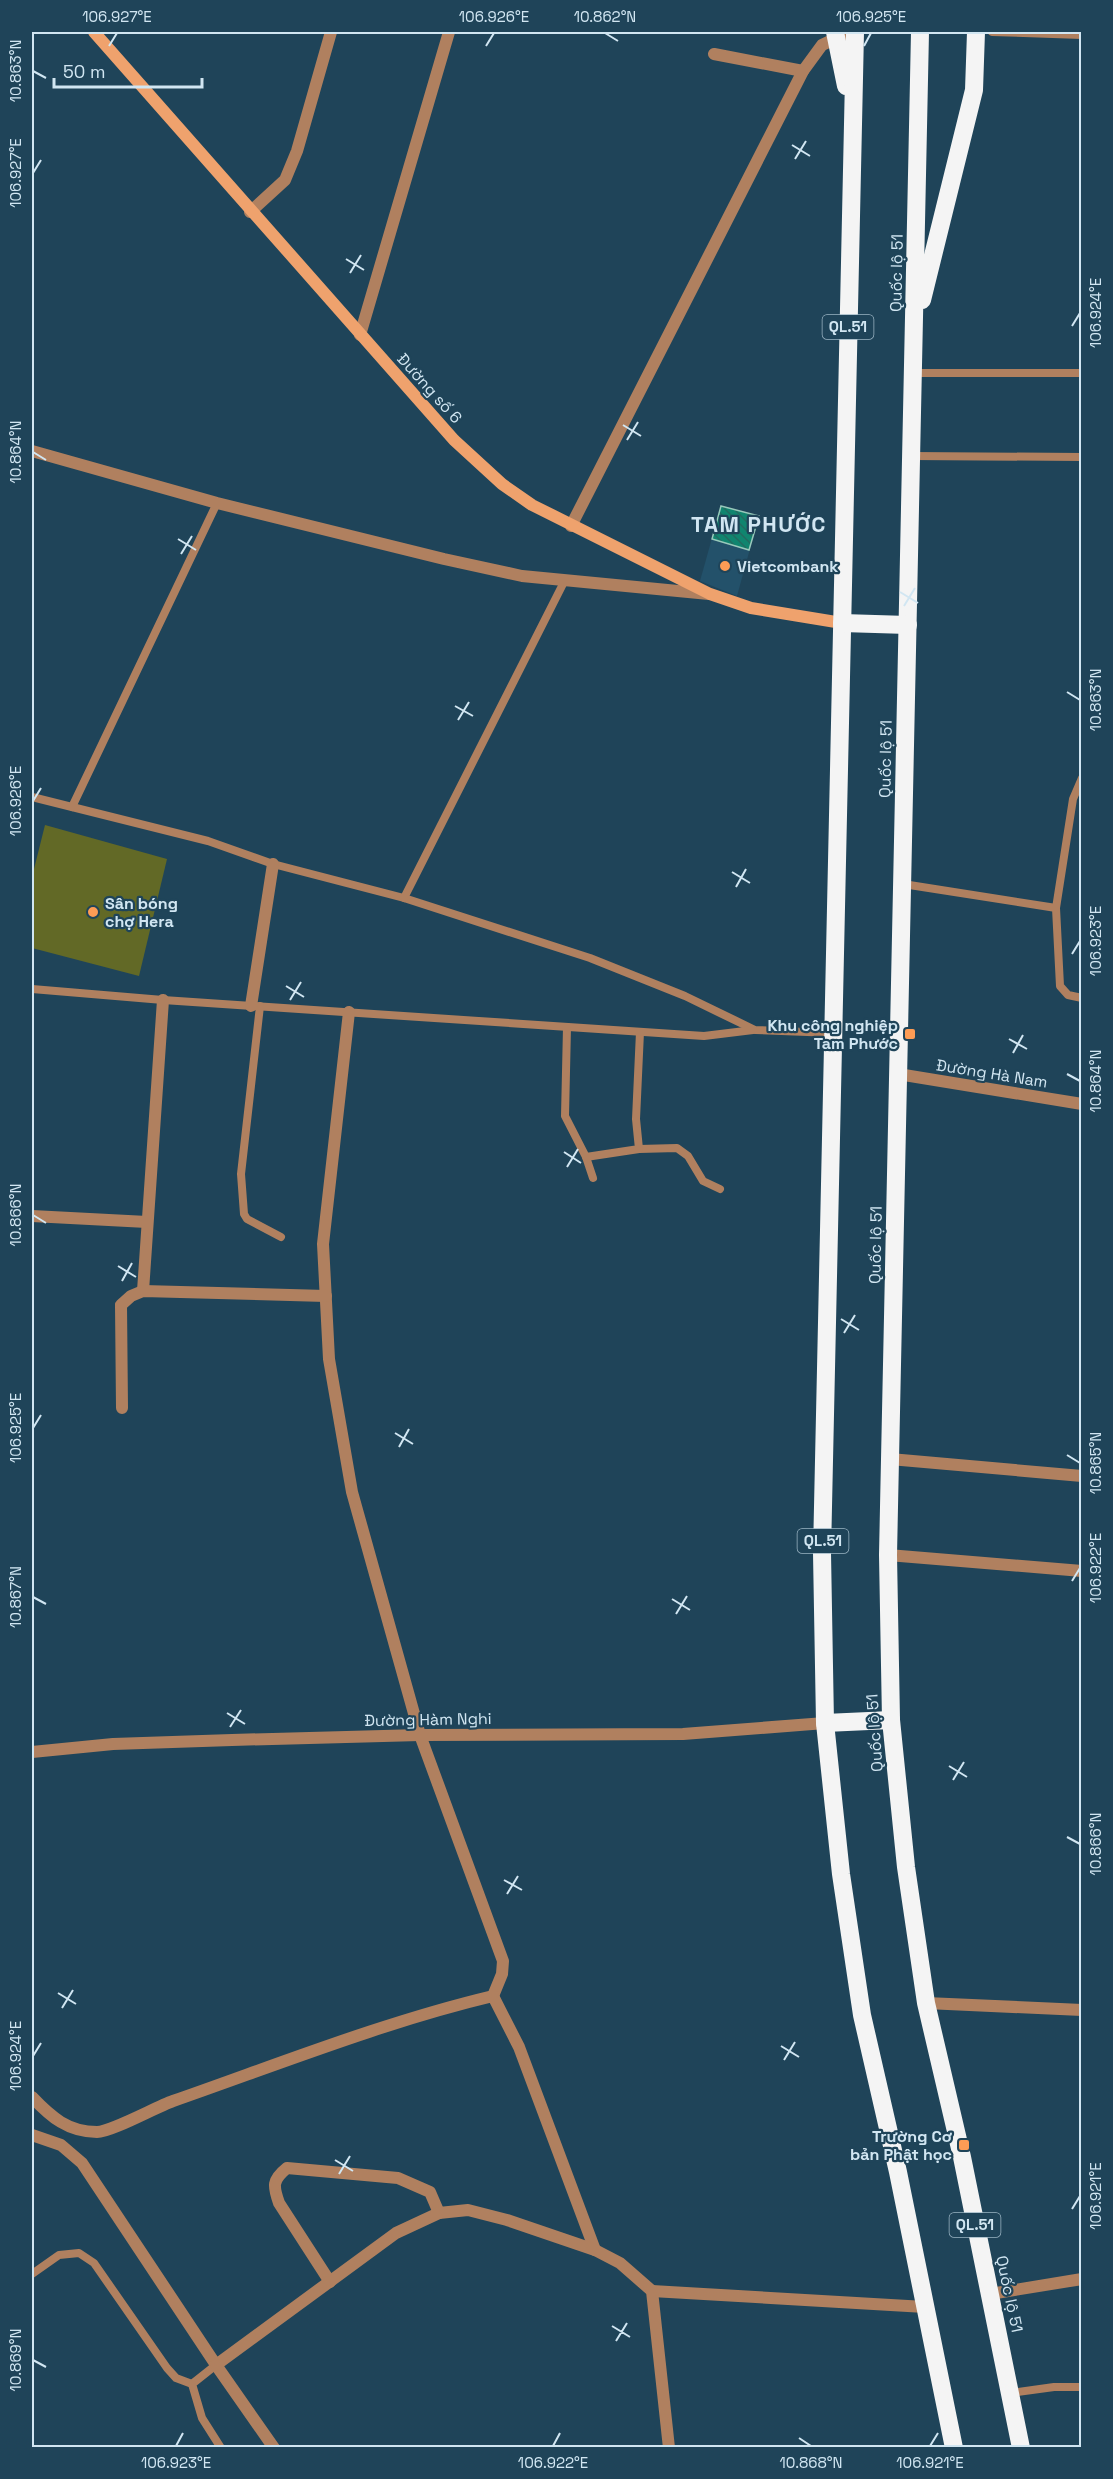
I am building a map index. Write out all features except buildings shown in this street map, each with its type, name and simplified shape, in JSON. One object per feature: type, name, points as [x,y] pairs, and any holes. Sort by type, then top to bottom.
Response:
[{"type":"highway","name":"QL.51","points":[[855,32],[822,1553],[825,1723],[841,1874],[862,2015],[954,2448]]},
{"type":"highway","name":"Quốc lộ 51","points":[[920,32],[888,1555],[891,1720],[906,1867],[926,2003],[962,2157],[1021,2448]]},
{"type":"highway","name":"QL.51","points":[[914,334],[974,90],[976,32]]},
{"type":"highway","name":"QL.51","points":[[840,34],[852,119]]},
{"type":"highway","points":[[842,623],[908,625]]},
{"type":"highway","points":[[825,1723],[891,1720]]},
{"type":"street","name":"Đường số 6","points":[[94,32],[360,335],[476,461],[502,484],[532,505],[571,526],[710,594],[751,608],[842,623]]},
{"type":"street","points":[[250,212],[285,180],[297,151],[331,32]]},
{"type":"street","points":[[360,335],[449,32]]},
{"type":"street","points":[[571,526],[803,71],[822,45],[840,34]]},
{"type":"street","points":[[714,54],[803,71]]},
{"type":"street","points":[[32,452],[217,503],[522,576],[710,594]]},
{"type":"street","points":[[256,1006],[273,864]]},
{"type":"street","points":[[142,1291],[163,1000]]},
{"type":"street","points":[[349,1012],[323,1244],[329,1359],[352,1492],[420,1736],[503,1961],[502,1974],[493,1996],[519,2047],[595,2250]]},
{"type":"street","name":"Đường Hà Nam","points":[[898,1074],[1082,1104]]},
{"type":"street","points":[[32,1216],[147,1222]]},
{"type":"street","points":[[122,1408],[121,1305],[131,1296],[142,1291],[326,1296]]},
{"type":"street","points":[[890,1459],[1082,1476]]},
{"type":"street","points":[[888,1555],[1082,1571]]},
{"type":"street","name":"Đường Hàm Nghi","points":[[32,1752],[113,1744],[420,1736],[683,1734],[825,1723]]},
{"type":"street","points":[[32,2097],[50,2116],[73,2130],[100,2132],[169,2102],[433,2010],[493,1996]]},
{"type":"street","points":[[926,2003],[1082,2010]]},
{"type":"street","points":[[32,2135],[61,2145],[81,2163],[274,2448]]},
{"type":"street","points":[[330,2282],[279,2203],[274,2188],[278,2175],[287,2168],[398,2178],[430,2192],[439,2212]]},
{"type":"street","points":[[216,2365],[396,2234],[439,2212],[468,2210],[507,2220],[595,2250],[620,2263],[652,2291],[925,2307]]},
{"type":"street","points":[[990,2294],[1082,2279]]},
{"type":"street","points":[[652,2291],[669,2448]]},
{"type":"lane","points":[[992,32],[1082,34]]},
{"type":"lane","points":[[913,373],[1082,373]]},
{"type":"lane","points":[[911,456],[1082,457]]},
{"type":"lane","points":[[72,807],[217,503]]},
{"type":"lane","points":[[404,898],[565,580]]},
{"type":"lane","points":[[1082,778],[1073,799],[1056,908],[1060,986],[1068,995],[1082,998]]},
{"type":"lane","points":[[32,797],[208,841],[273,864],[404,898],[590,958],[685,996],[755,1030]]},
{"type":"lane","points":[[902,884],[1056,908]]},
{"type":"lane","points":[[32,989],[163,1000],[704,1036],[755,1030],[833,1033]]},
{"type":"lane","points":[[256,1006],[241,1174],[244,1214],[247,1219],[281,1237]]},
{"type":"lane","points":[[567,1027],[565,1116],[586,1157],[593,1178]]},
{"type":"lane","points":[[639,1149],[636,1119],[640,1032]]},
{"type":"lane","points":[[586,1157],[639,1149],[677,1148],[688,1156],[703,1181],[720,1189]]},
{"type":"lane","points":[[32,2274],[58,2255],[79,2253],[94,2263],[167,2368],[176,2378],[192,2384]]},
{"type":"lane","points":[[192,2384],[216,2365]]},
{"type":"lane","points":[[192,2384],[202,2418],[221,2448]]},
{"type":"lane","points":[[1010,2393],[1054,2387],[1082,2387]]},
{"type":"shaded area","name":"Vietcombank","points":[[721,506],[759,516],[737,596],[700,581]]},
{"type":"green space","name":"Sân bóng chợ Hera","points":[[45,825],[167,859],[139,976],[32,948],[32,877]]},
{"type":"place","name":"Vietcombank","points":[[725,566]]},
{"type":"place","name":"Sân bóng chợ Hera","points":[[93,912]]},
{"type":"place","name":"Khu công nghiệp Tam Phước","points":[[910,1034]]},
{"type":"place","name":"Trường Cơ bản Phật học","points":[[964,2145]]},
{"type":"district","name":"TAM PHƯỚC","points":[[759,524]]}]
